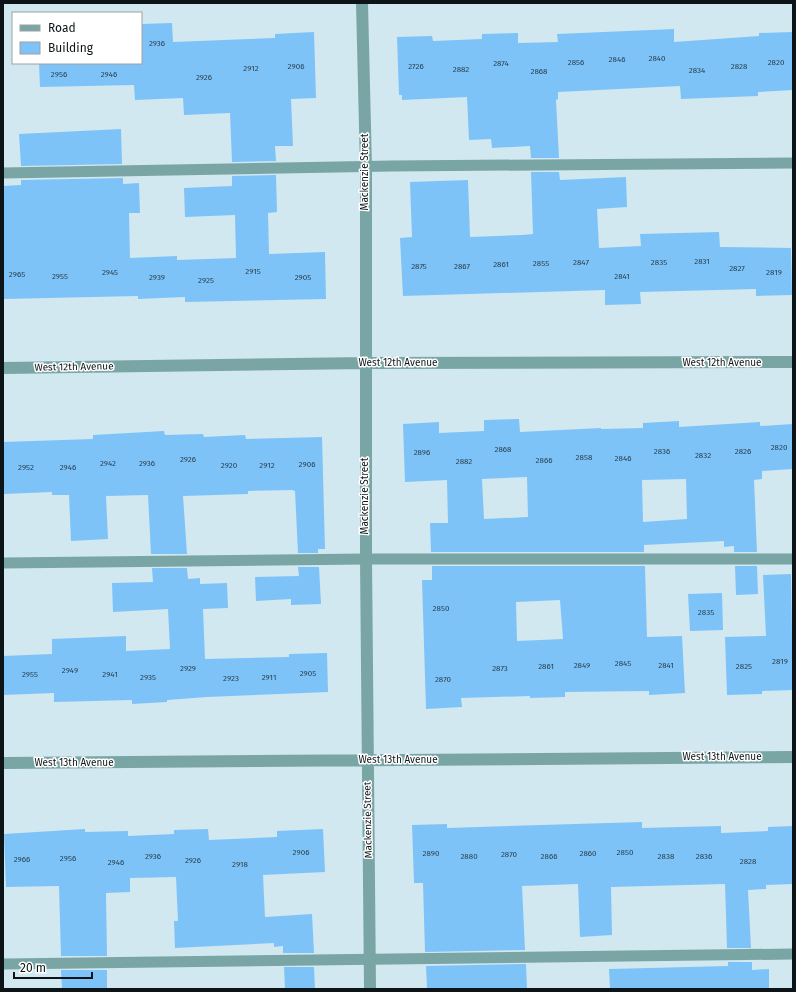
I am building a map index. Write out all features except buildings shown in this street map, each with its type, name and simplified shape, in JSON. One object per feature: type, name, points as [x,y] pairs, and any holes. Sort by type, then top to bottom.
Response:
[{"type":"street","name":"Mackenzie Street","points":[[362,3],[366,168],[365,363],[370,989]]},
{"type":"street","name":"West 12th Avenue","points":[[3,368],[365,363],[793,362]]},
{"type":"street","name":"West 13th Avenue","points":[[3,763],[793,757]]},
{"type":"lane","points":[[3,173],[793,163]]},
{"type":"lane","points":[[3,564],[366,559],[793,559]]},
{"type":"lane","points":[[3,964],[793,954]]}]
